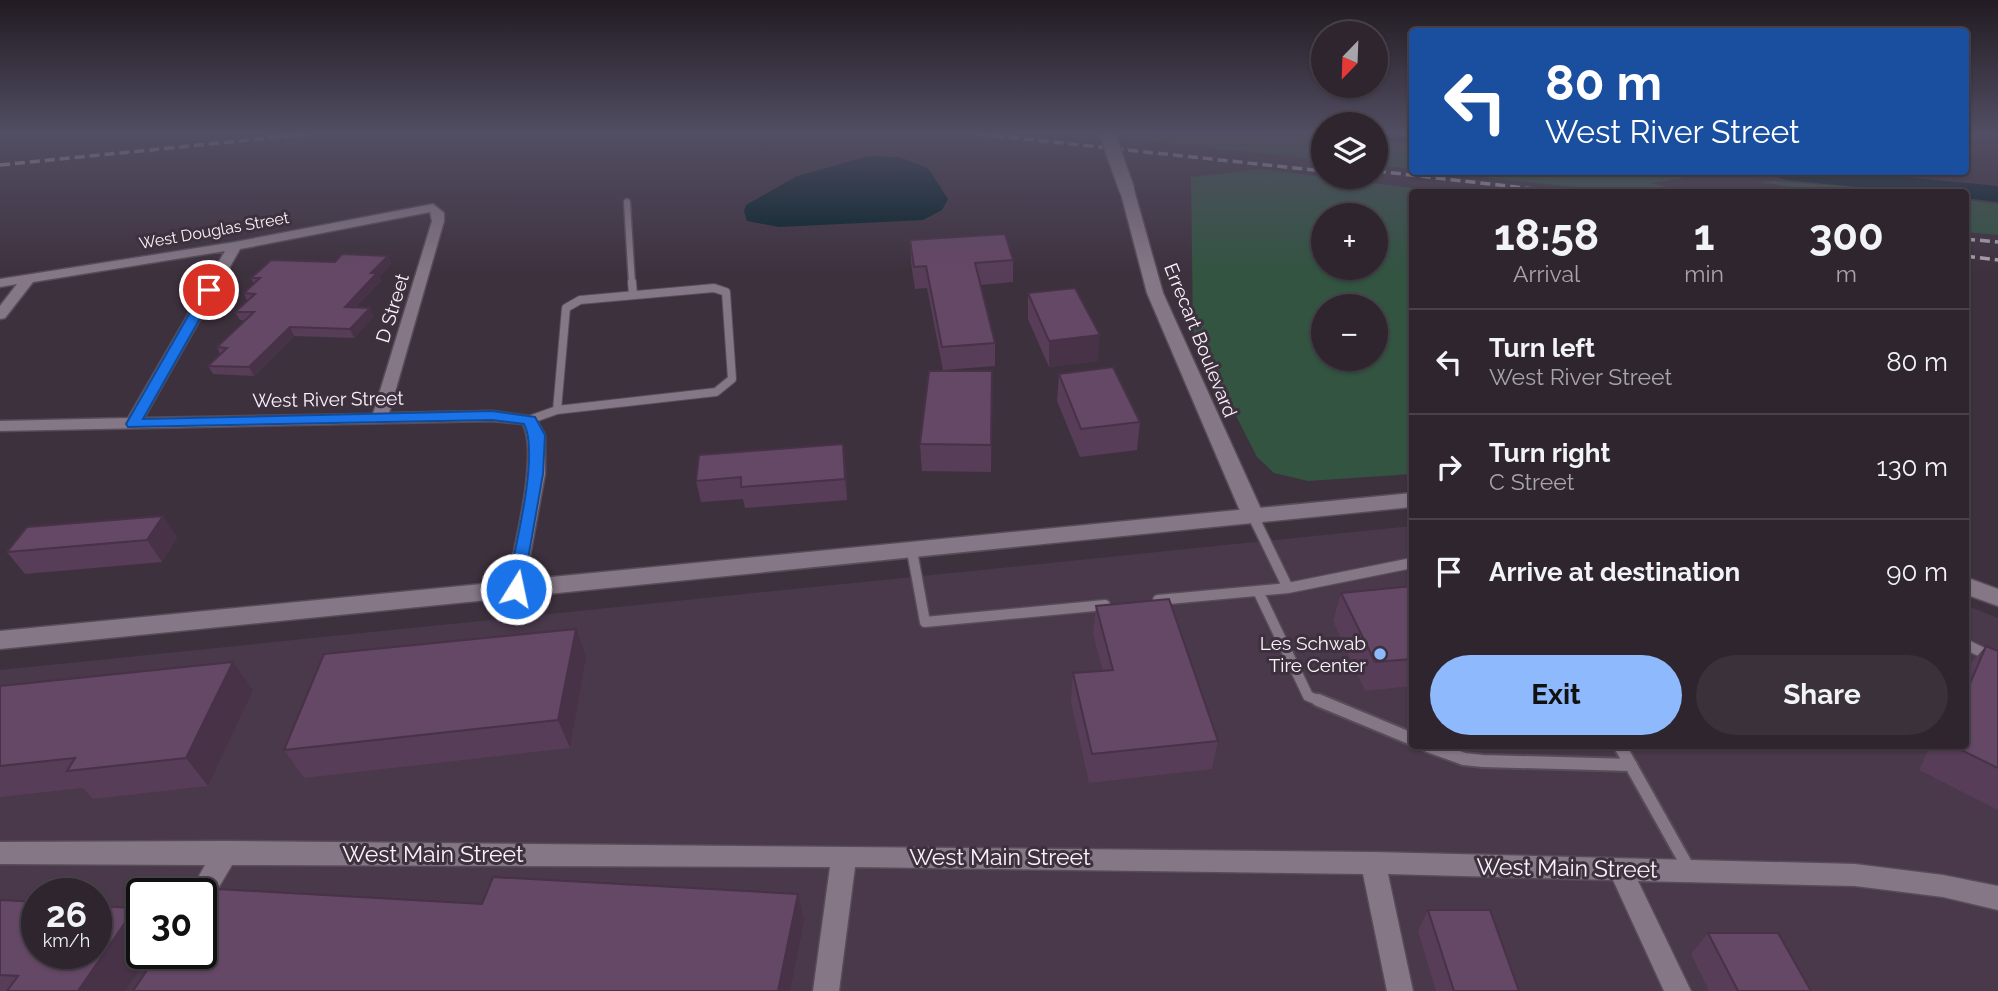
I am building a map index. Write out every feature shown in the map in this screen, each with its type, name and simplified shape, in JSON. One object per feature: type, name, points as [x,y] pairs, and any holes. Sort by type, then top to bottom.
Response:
[{"type":"main road","name":"Errecart Boulevard","points":[[1124,180],[1155,293],[1254,518]]},
{"type":"main road","points":[[0,640],[1254,518],[1409,500]]},
{"type":"main road","points":[[1969,587],[1998,598]]},
{"type":"street","name":"West Douglas Street","points":[[0,283],[235,246],[433,208]]},
{"type":"street","name":"D Street","points":[[379,420],[438,221],[438,212],[433,208]]},
{"type":"street","points":[[133,424],[235,246]]},
{"type":"street","points":[[0,315],[30,277]]},
{"type":"street","name":"West River Street","points":[[0,426],[492,416],[529,420]]},
{"type":"street","points":[[516,589],[536,474],[537,435],[529,420]]},
{"type":"street","points":[[211,878],[226,852]]},
{"type":"street","name":"West Main Street","points":[[0,853],[844,856],[1373,863],[1855,876],[1943,886],[1998,898]]},
{"type":"street","points":[[827,991],[844,856]]},
{"type":"street","points":[[1373,863],[1400,991]]},
{"type":"street","points":[[1620,869],[1678,991]]},
{"type":"lane","points":[[627,202],[634,295]]},
{"type":"lane","points":[[529,420],[556,410],[716,392],[732,379],[726,292],[714,288],[580,300],[566,308],[556,410]]},
{"type":"lane","points":[[1254,518],[1288,588]]},
{"type":"lane","points":[[912,551],[925,622],[1119,604]]},
{"type":"lane","points":[[1147,601],[1288,588],[1409,564]]},
{"type":"lane","points":[[1258,590],[1308,696],[1409,738]]},
{"type":"lane","points":[[1969,646],[1998,660]]},
{"type":"lane","points":[[1436,749],[1464,759],[1483,761],[1631,765]]},
{"type":"lane","points":[[1622,749],[1690,871]]},
{"type":"shaded area","points":[[1409,526],[1409,749],[1969,749],[1969,607],[1998,618],[1998,991],[0,991],[0,670]]},
{"type":"green space","points":[[1191,180],[1311,180],[1311,189],[1388,189],[1388,185],[1420,189],[1409,189],[1409,474],[1308,481],[1274,473],[1257,457],[1193,331]]},
{"type":"green space","points":[[1510,180],[1670,180],[1649,183],[1679,189],[1594,189]]},
{"type":"green space","points":[[1775,181],[1874,189],[1802,189],[1759,182]]},
{"type":"green space","points":[[1969,200],[1998,204],[1998,235],[1969,232]]},
{"type":"water","points":[[790,180],[936,180],[948,199],[942,210],[923,220],[779,227],[747,221],[744,211],[746,205]]},
{"type":"building","points":[[1005,234],[1013,260],[975,263],[995,343],[942,347],[926,266],[914,267],[910,240]]},
{"type":"building","points":[[342,254],[388,256],[371,273],[377,273],[345,307],[370,308],[350,329],[290,327],[249,367],[208,366],[227,348],[217,347],[254,312],[235,312],[255,294],[244,293],[260,278],[251,278],[271,260],[335,262]]},
{"type":"building","points":[[1075,288],[1100,335],[1049,341],[1028,293]]},
{"type":"building","points":[[1113,367],[1140,422],[1081,429],[1059,374]]},
{"type":"building","points":[[929,371],[992,371],[991,445],[920,444]]},
{"type":"building","points":[[843,444],[845,479],[741,487],[741,477],[696,481],[699,455]]},
{"type":"building","points":[[163,516],[147,540],[7,552],[27,527]]},
{"type":"building","points":[[1409,586],[1409,659],[1375,662],[1341,593]]},
{"type":"building","points":[[1169,599],[1218,741],[1092,754],[1073,673],[1113,670],[1096,606]]},
{"type":"building","points":[[576,629],[558,720],[284,750],[324,654]]},
{"type":"building","points":[[1986,646],[1998,651],[1998,768],[1959,749],[1969,749],[1969,686]]},
{"type":"building","points":[[233,662],[186,758],[67,771],[75,758],[0,766],[0,686]]},
{"type":"building","points":[[493,877],[798,894],[778,991],[133,991],[148,969],[217,969],[217,889],[482,904]]},
{"type":"building","points":[[0,900],[21,901],[21,969],[93,969],[78,991],[7,991],[18,976],[0,975]]},
{"type":"building","points":[[112,907],[126,908],[126,921],[112,941]]},
{"type":"building","points":[[1428,910],[1490,910],[1519,991],[1454,991]]},
{"type":"building","points":[[1708,933],[1778,933],[1811,991],[1738,991]]},
{"type":"waterway","points":[[1865,180],[1950,189]]},
{"type":"waterway","points":[[1969,191],[1998,194]]},
{"type":"railway","points":[[1457,180],[1534,189]]},
{"type":"railway","points":[[1969,239],[1998,242]]},
{"type":"railway","points":[[1969,256],[1998,260]]},
{"type":"place","name":"Les Schwab Tire Center","points":[[1380,654]]},
{"type":"route","points":[[209,290],[133,424],[492,416],[529,420],[537,435],[536,474],[516,589]]}]
